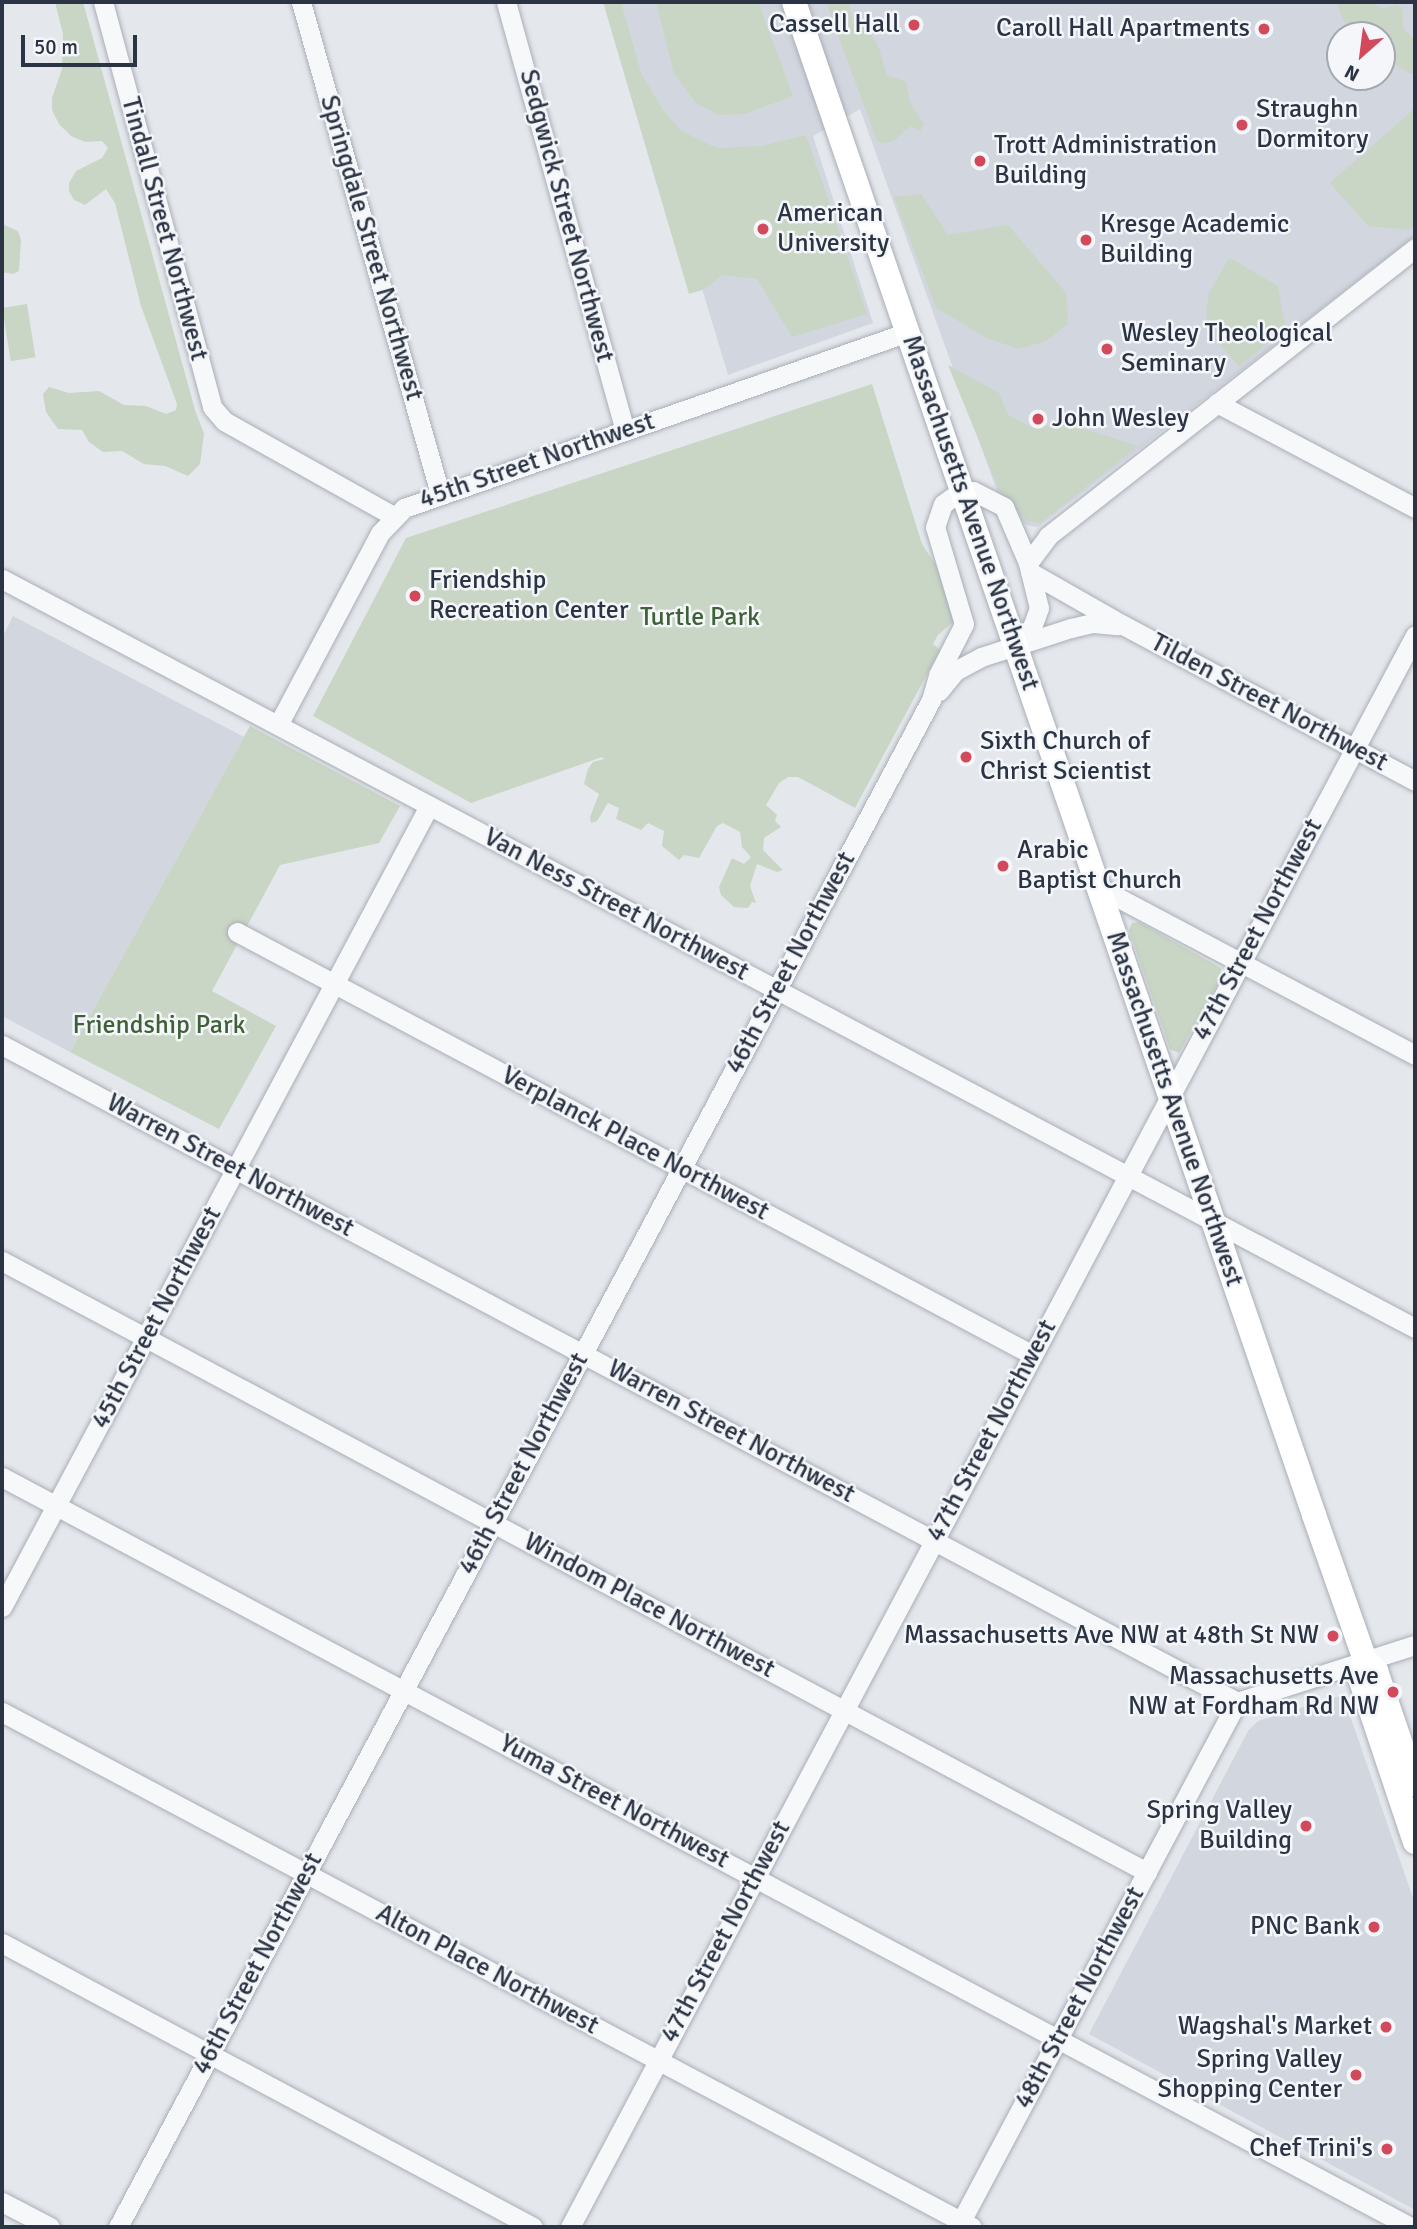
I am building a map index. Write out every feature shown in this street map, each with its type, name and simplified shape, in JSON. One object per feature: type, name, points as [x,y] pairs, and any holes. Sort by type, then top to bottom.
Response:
[{"type":"main road","name":"Massachusetts Avenue Northwest","points":[[794,2],[1365,1660],[1376,1671],[1415,1785]]},
{"type":"main road","name":"Massachusetts Avenue Northwest","points":[[1365,1660],[1360,1678],[1415,1842]]},
{"type":"street","name":"Tindall Street Northwest","points":[[103,2],[216,415],[393,516]]},
{"type":"street","name":"Springdale Street Northwest","points":[[302,2],[440,494]]},
{"type":"street","name":"Sedgwick Street Northwest","points":[[506,2],[625,430]]},
{"type":"street","points":[[1029,567],[1048,536],[1415,248]]},
{"type":"street","name":"45th Street Northwest","points":[[278,725],[380,533],[393,516],[412,503],[908,332]]},
{"type":"street","points":[[1217,403],[1415,509]]},
{"type":"street","points":[[931,700],[938,675],[964,624],[935,527],[943,504],[961,491],[973,491],[990,497],[1004,507],[1016,530],[1039,602],[1038,615],[1032,627],[1016,645]]},
{"type":"street","points":[[1016,530],[1048,536]]},
{"type":"street","name":"Tilden Street Northwest","points":[[1029,567],[1123,625],[1415,781]]},
{"type":"street","name":"Van Ness Street Northwest","points":[[2,580],[1415,1328]]},
{"type":"street","name":"Tilden Street Northwest","points":[[931,700],[955,671],[974,660],[1093,623],[1123,625]]},
{"type":"street","name":"47th Street Northwest","points":[[570,2227],[1415,635]]},
{"type":"street","name":"46th Street Northwest","points":[[118,2227],[931,700]]},
{"type":"street","name":"45th Street Northwest","points":[[2,1607],[429,806]]},
{"type":"street","points":[[1098,887],[1415,1055]]},
{"type":"street","name":"Verplanck Place Northwest","points":[[237,932],[1033,1355]]},
{"type":"street","name":"Warren Street Northwest","points":[[2,1045],[1237,1702]]},
{"type":"street","name":"Windom Place Northwest","points":[[2,1261],[1147,1872]]},
{"type":"street","name":"Yuma Street Northwest","points":[[2,1477],[1410,2227]]},
{"type":"street","points":[[1237,1702],[1415,1645]]},
{"type":"street","name":"48th Street Northwest","points":[[964,2225],[1058,2039],[1237,1702]]},
{"type":"street","name":"Alton Place Northwest","points":[[2,1712],[964,2225]]},
{"type":"street","points":[[2,1943],[533,2227]]},
{"type":"street","points":[[2,2202],[50,2227]]},
{"type":"shaded area","name":"Wesley Theological Seminary","points":[[616,2],[1415,2],[1415,236],[1038,527],[1026,525],[997,491],[860,109],[813,136],[873,323],[728,375]]},
{"type":"shaded area","points":[[13,616],[244,737],[70,1052],[2,1016],[2,638]]},
{"type":"shaded area","points":[[1343,1695],[1415,1904],[1415,2210],[1089,2034],[1248,1731],[1258,1721]]},
{"type":"green space","points":[[55,2],[83,2],[195,410],[204,434],[200,464],[188,476],[165,466],[144,464],[122,451],[103,452],[89,442],[82,430],[58,429],[46,412],[43,394],[49,387],[69,393],[99,391],[124,405],[146,406],[166,414],[176,410],[177,404],[141,306],[115,203],[106,189],[85,205],[74,200],[69,191],[69,183],[76,171],[102,158],[108,148],[102,141],[85,142],[71,136],[59,124],[52,110],[52,98],[62,69],[63,34]]},
{"type":"green space","points":[[603,2],[621,2],[641,73],[665,113],[683,132],[717,148],[762,146],[806,135],[867,314],[792,337],[757,279],[722,275],[705,289],[689,294]]},
{"type":"green space","points":[[656,2],[758,2],[793,96],[744,114],[719,115],[696,103],[674,74]]},
{"type":"green space","points":[[826,2],[849,2],[853,23],[856,27],[867,27],[879,48],[887,75],[906,82],[911,105],[924,124],[920,131],[911,126],[893,141],[882,144],[877,141]]},
{"type":"green space","points":[[1338,2],[1373,2],[1382,9],[1396,5],[1402,8],[1403,28],[1415,40],[1415,72],[1411,74],[1396,65],[1396,21],[1344,21]]},
{"type":"green space","points":[[1415,108],[1415,225],[1409,230],[1368,226],[1330,183]]},
{"type":"green space","points":[[921,194],[948,235],[1008,225],[1066,293],[1068,324],[1046,341],[1018,349],[985,337],[936,308],[894,197]]},
{"type":"green space","points":[[2,224],[18,231],[21,240],[19,271],[13,274],[2,272]]},
{"type":"green space","points":[[1232,259],[1278,286],[1285,327],[1239,366],[1213,337],[1206,315],[1209,293],[1228,260]]},
{"type":"green space","points":[[27,304],[35,357],[11,361],[2,308]]},
{"type":"green space","points":[[948,365],[999,393],[1008,415],[1031,427],[1065,423],[1138,446],[1040,523],[1027,521],[999,490]]},
{"type":"green space","name":"Turtle Park","points":[[872,384],[922,544],[937,567],[954,621],[938,635],[933,644],[940,650],[855,808],[798,777],[788,777],[779,783],[766,805],[777,815],[775,821],[781,827],[764,838],[763,850],[783,870],[777,872],[757,864],[750,886],[756,903],[752,902],[748,908],[734,907],[721,895],[719,887],[732,858],[744,864],[751,857],[742,847],[740,832],[723,823],[717,826],[699,858],[684,855],[679,860],[662,846],[664,831],[648,823],[641,830],[616,819],[619,808],[608,803],[597,821],[591,823],[590,817],[599,794],[584,784],[588,769],[593,762],[604,759],[602,757],[471,803],[313,716],[406,538]]},
{"type":"green space","name":"Friendship Park","points":[[250,726],[400,806],[379,843],[280,865],[212,991],[276,1026],[219,1129],[70,1052]]},
{"type":"green space","points":[[1139,922],[1221,968],[1221,978],[1179,1053],[1170,1049],[1129,930],[1132,923]]},
{"type":"place","name":"Cassell Hall","points":[[914,25]]},
{"type":"place","name":"Caroll Hall Apartments","points":[[1264,29]]},
{"type":"place","name":"Straughn Dormitory","points":[[1242,125]]},
{"type":"place","name":"Trott Administration Building","points":[[980,161]]},
{"type":"place","name":"American University","points":[[763,229]]},
{"type":"place","name":"Kresge Academic Building","points":[[1086,240]]},
{"type":"place","name":"Wesley Theological Seminary","points":[[1107,349]]},
{"type":"place","name":"John Wesley","points":[[1038,419]]},
{"type":"place","name":"Friendship Recreation Center","points":[[415,596]]},
{"type":"place","name":"Sixth Church of Christ Scientist","points":[[966,757]]},
{"type":"place","name":"Arabic Baptist Church","points":[[1003,866]]},
{"type":"place","name":"Massachusetts Ave NW at 48th St NW","points":[[1333,1636]]},
{"type":"place","name":"Massachusetts Ave NW at Fordham Rd NW","points":[[1393,1692]]},
{"type":"place","name":"Spring Valley Building","points":[[1306,1826]]},
{"type":"place","name":"PNC Bank","points":[[1374,1927]]},
{"type":"place","name":"Wagshal's Market","points":[[1386,2027]]},
{"type":"place","name":"Spring Valley Shopping Center","points":[[1356,2075]]},
{"type":"place","name":"Chef Trini's","points":[[1387,2149]]}]
